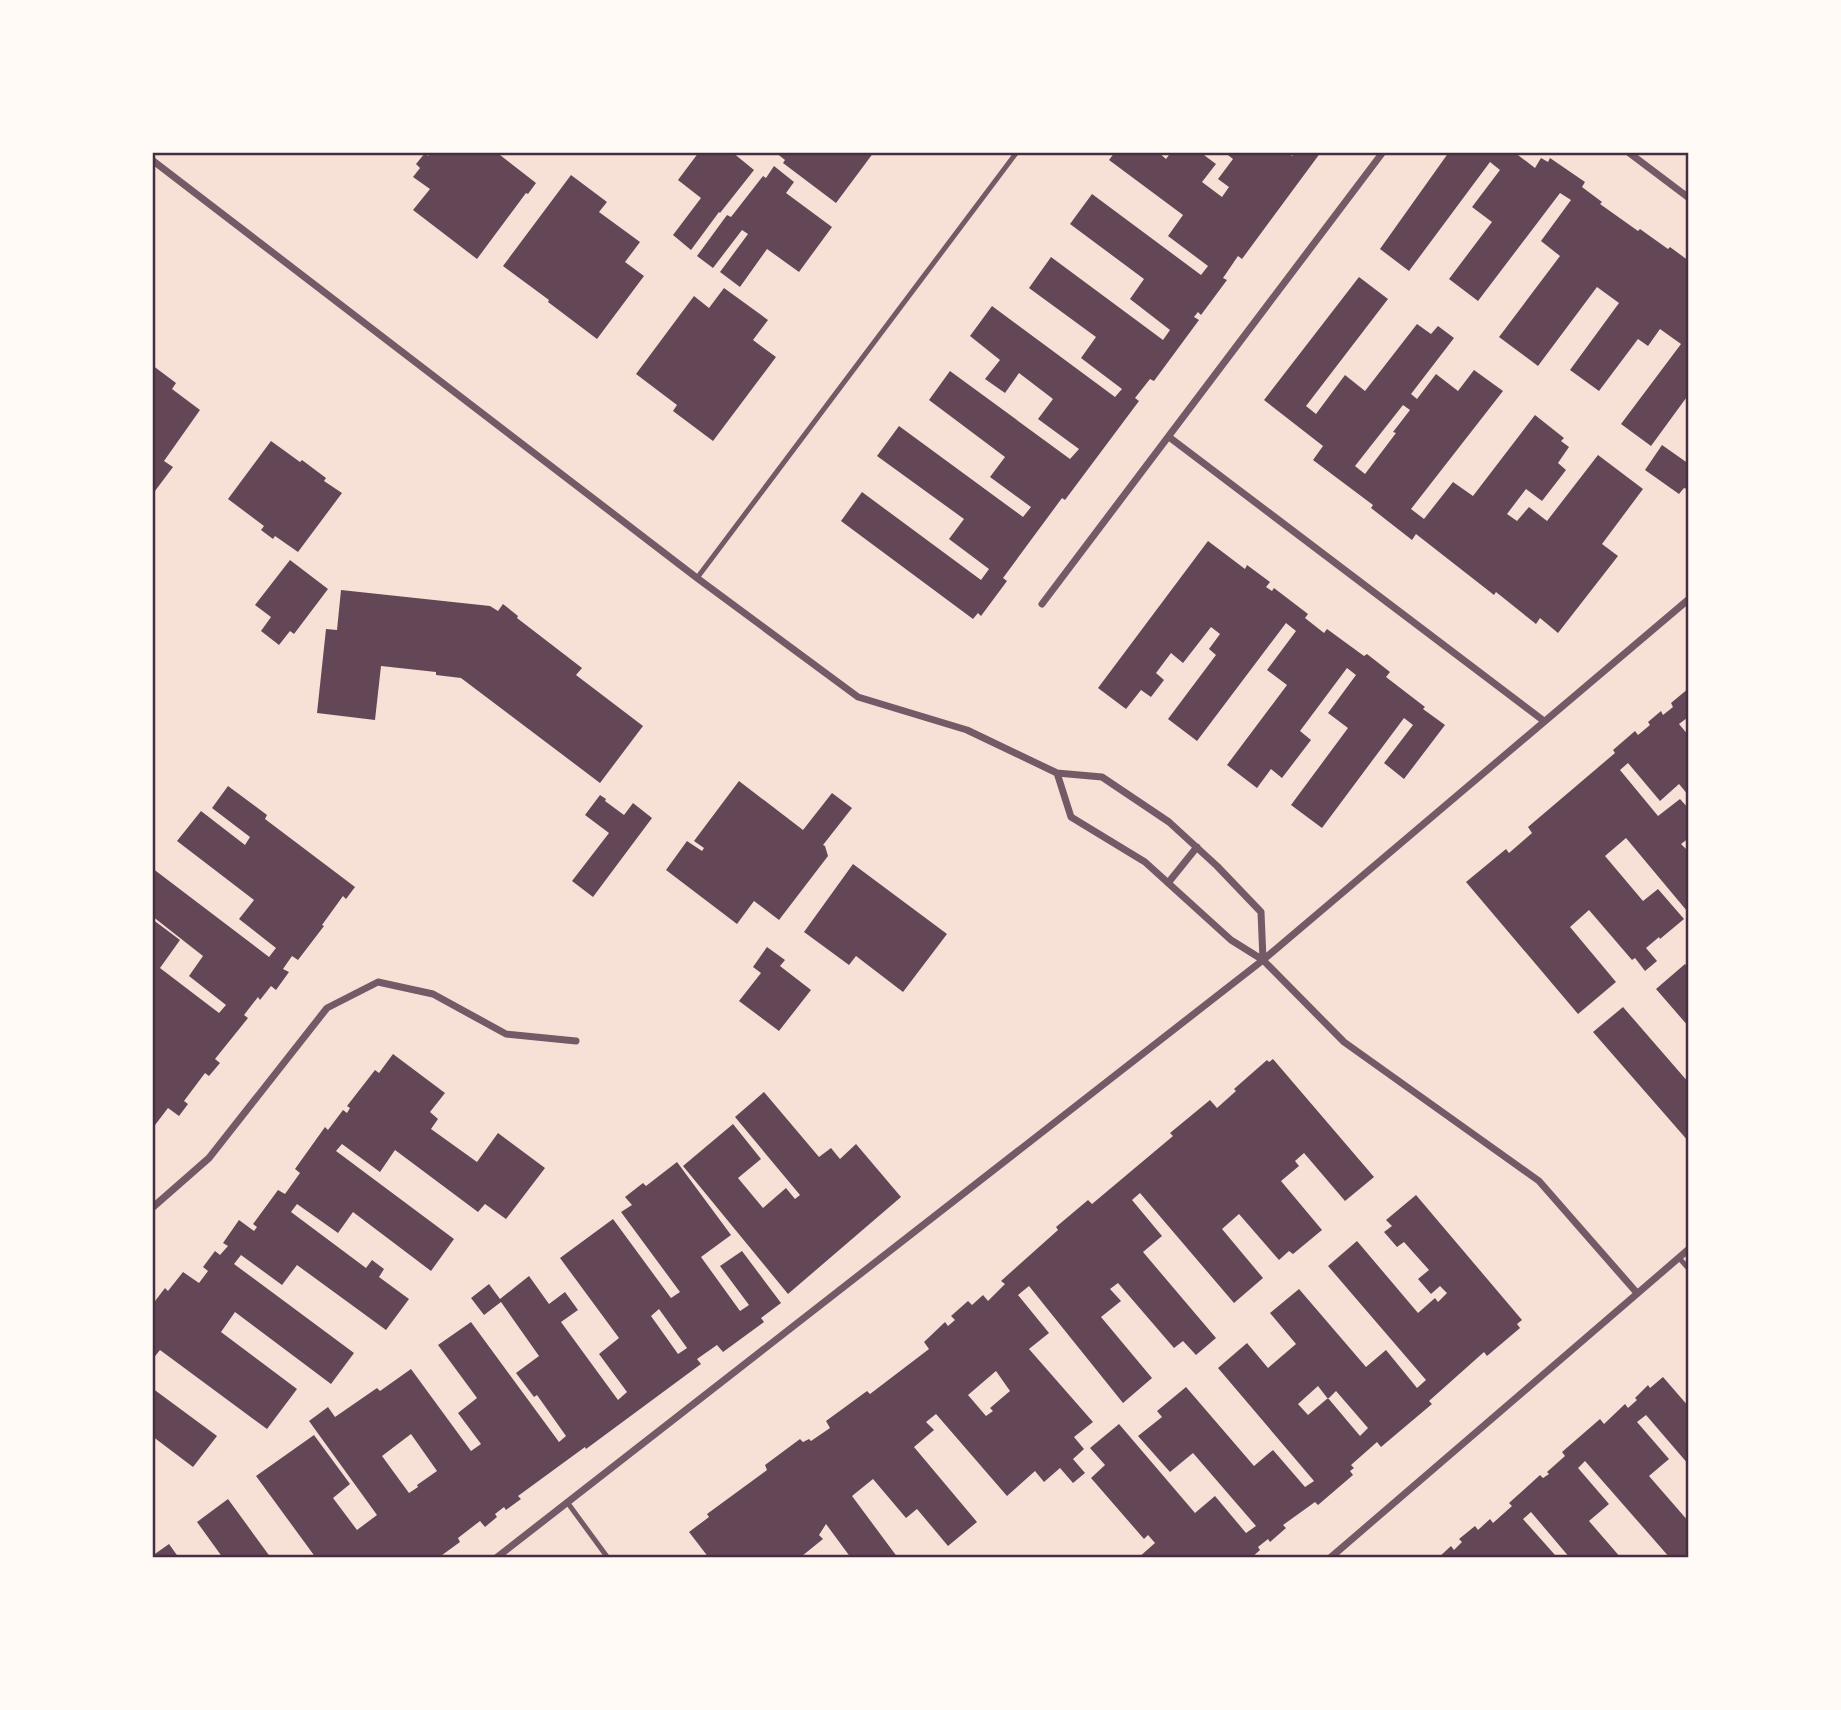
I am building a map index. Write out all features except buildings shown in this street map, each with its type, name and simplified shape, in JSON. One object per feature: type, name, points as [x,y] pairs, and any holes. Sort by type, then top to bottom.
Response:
[{"type":"street","points":[[1042,604],[1383,152]]},
{"type":"street","points":[[1628,152],[1689,198]]},
{"type":"street","points":[[152,160],[697,578],[858,697],[967,730],[1057,773],[1102,778],[1169,822],[1217,866],[1261,912],[1263,960]]},
{"type":"street","points":[[1169,437],[1544,721]]},
{"type":"street","points":[[496,1558],[1263,960],[1689,599]]},
{"type":"street","points":[[1057,773],[1071,817],[1145,862],[1231,940],[1263,960],[1344,1042],[1539,1181],[1637,1293]]},
{"type":"street","points":[[1168,883],[1197,847]]},
{"type":"street","points":[[152,1208],[209,1158],[327,1008],[377,982],[433,993],[506,1034],[576,1041]]},
{"type":"street","points":[[1330,1558],[1689,1249]]},
{"type":"lane","points":[[697,578],[1017,152]]},
{"type":"lane","points":[[1679,1258],[1689,1269]]},
{"type":"lane","points":[[567,1502],[608,1558]]}]
